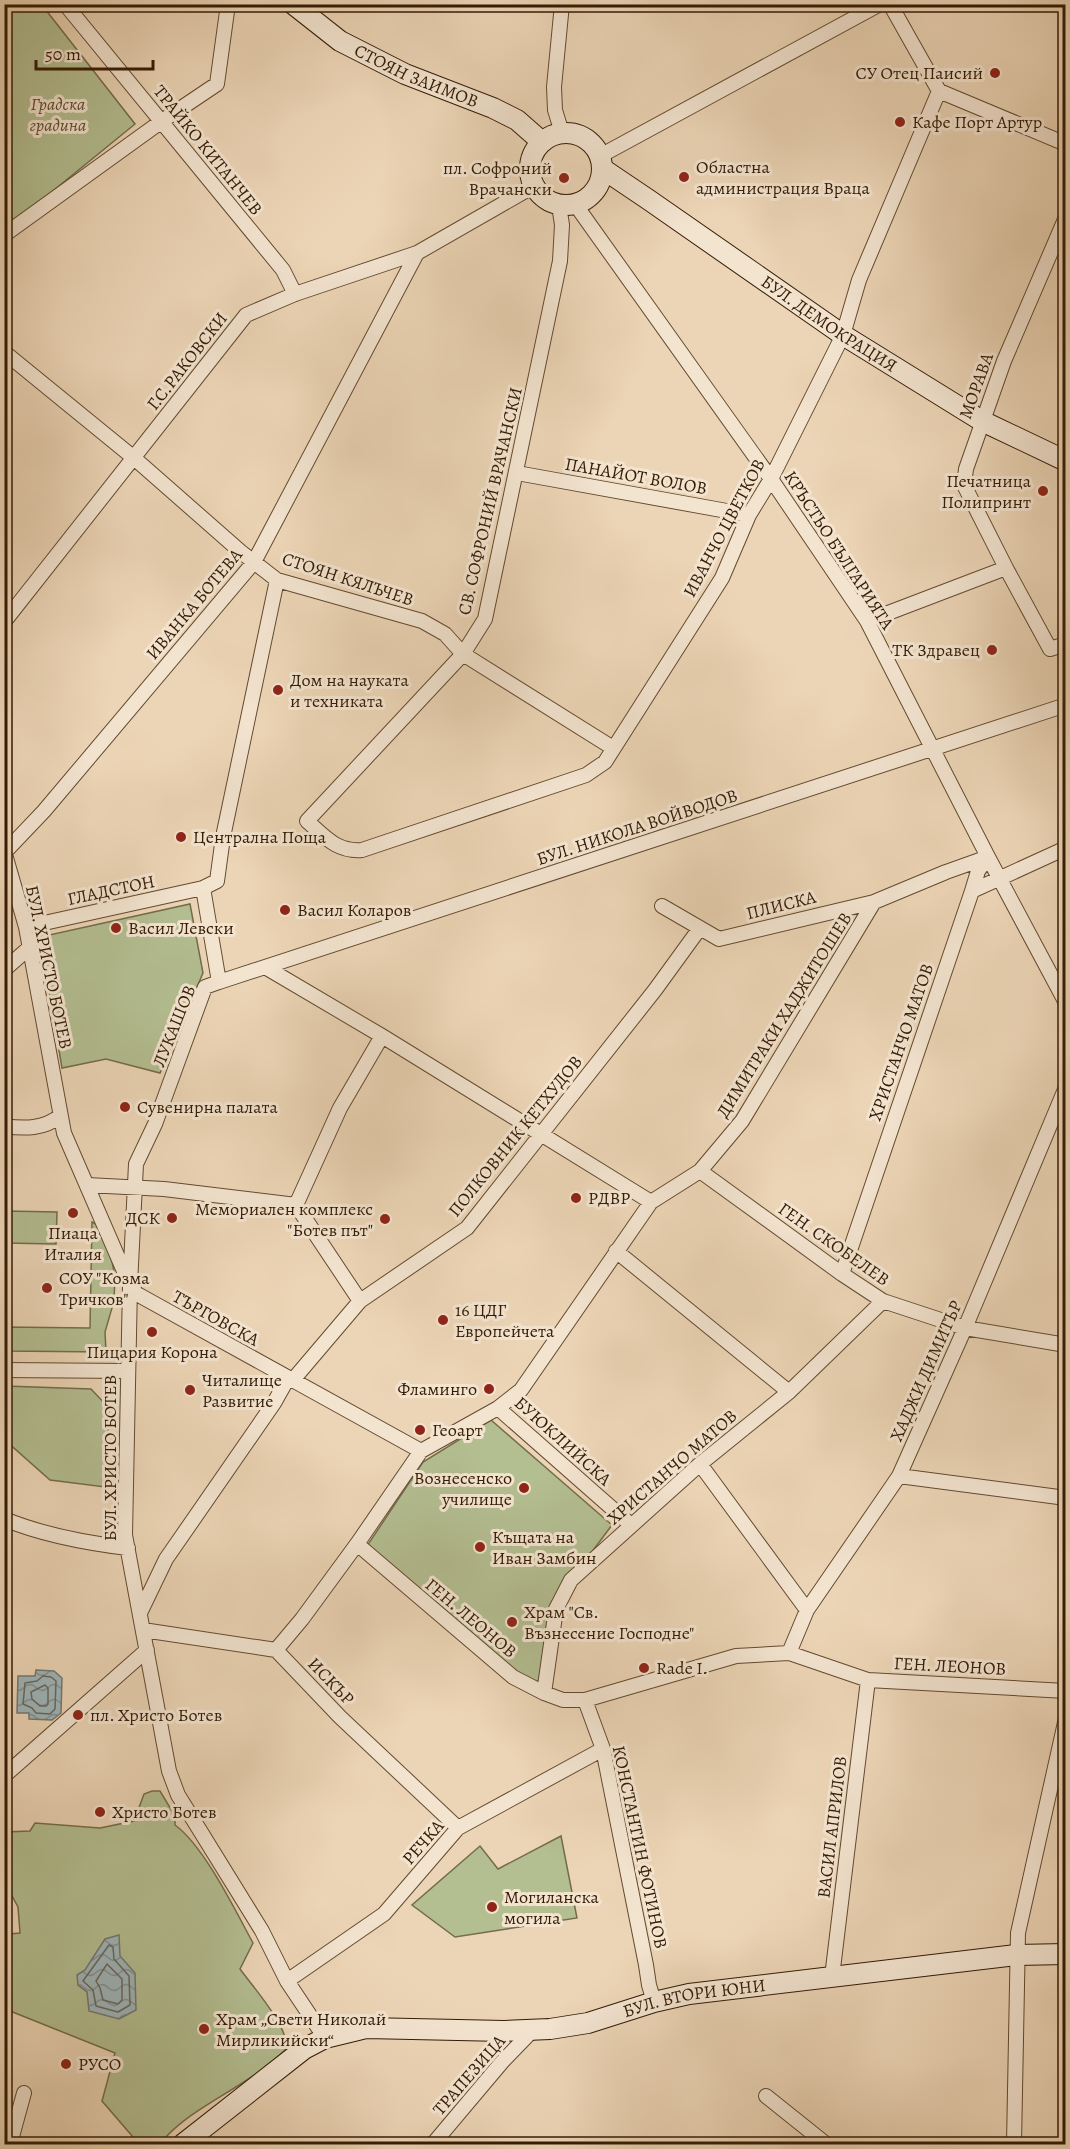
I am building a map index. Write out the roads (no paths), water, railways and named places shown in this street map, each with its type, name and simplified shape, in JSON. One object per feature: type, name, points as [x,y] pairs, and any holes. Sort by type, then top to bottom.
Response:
[{"type":"street","name":"ТРАЙКО КИТАНЧЕВ","points":[[65,4],[283,270],[295,294]]},
{"type":"street","points":[[4,235],[217,84],[228,4]]},
{"type":"street","name":"СТОЯН ЗАИМОВ","points":[[293,4],[340,41],[405,74],[516,119],[542,142]]},
{"type":"street","points":[[562,4],[555,110],[562,133]]},
{"type":"street","points":[[602,163],[879,4]]},
{"type":"street","points":[[890,4],[939,91],[1065,144]]},
{"type":"street","name":"ИВАНЧО ЦВЕТКОВ","points":[[328,839],[340,848],[350,851],[362,850],[586,775],[605,762],[722,578],[749,515],[771,479],[843,335],[859,280],[939,91]]},
{"type":"street","points":[[562,133],[585,138],[593,145],[602,163],[602,179],[592,195],[567,204],[549,201],[541,194],[534,186],[530,167],[532,158],[542,142],[562,133]]},
{"type":"street","name":"БУЛ. ДЕМОКРАЦИЯ","points":[[602,163],[649,200],[843,335],[982,421],[1065,461]]},
{"type":"street","name":"Г.С.РАКОВСКИ","points":[[4,622],[246,315],[295,294],[417,253],[534,186]]},
{"type":"street","name":"СВ. СОФРОНИЙ ВРАЧАНСКИ","points":[[328,839],[307,822],[463,654],[485,619],[560,261],[567,204]]},
{"type":"street","name":"КРЪСТЬО БЪЛГАРИЯТА","points":[[567,204],[771,479],[867,621],[1065,1003]]},
{"type":"street","name":"МОРАВА","points":[[1065,217],[1004,361],[969,459],[964,485],[1050,649],[1065,644]]},
{"type":"street","name":"ИВАНКА БОТЕВА","points":[[5,851],[44,811],[254,562],[417,253]]},
{"type":"street","name":"СТОЯН КЯЛЪЧЕВ","points":[[4,352],[134,458],[277,580],[422,621],[445,634],[463,654],[613,748]]},
{"type":"street","name":"ПАНАЙОТ ВОЛОВ","points":[[517,472],[749,515]]},
{"type":"street","points":[[867,621],[1006,568]]},
{"type":"street","points":[[203,888],[217,881],[223,837],[277,580]]},
{"type":"street","name":"БУЛ. НИКОЛА ВОЙВОДОВ","points":[[219,982],[1065,705]]},
{"type":"street","points":[[972,891],[1065,848]]},
{"type":"street","name":"БУЛ. ХРИСТО БОТЕВ","points":[[5,851],[26,927],[64,1133],[130,1285],[125,1535],[167,1760],[178,1795],[262,1931],[287,1981],[325,2038]]},
{"type":"street","name":"ПЛИСКА","points":[[662,906],[719,939],[874,902],[988,857]]},
{"type":"street","name":"ХРИСТАНЧО МАТОВ","points":[[842,1274],[978,871],[988,857]]},
{"type":"street","name":"ГЛАДСТОН","points":[[26,927],[203,888]]},
{"type":"street","name":"ЛУКАШОВ","points":[[130,1285],[136,1164],[154,1124],[205,987],[219,982],[203,888]]},
{"type":"street","name":"ДИМИТРАКИ ХАДЖИТОШЕВ","points":[[276,1650],[302,1619],[357,1544],[421,1450],[498,1407],[521,1390],[651,1202],[700,1171],[742,1121],[874,902]]},
{"type":"street","name":"ПОЛКОВНИК КЕТХУДОВ","points":[[290,1379],[307,1365],[360,1301],[467,1228],[655,990],[700,928]]},
{"type":"street","points":[[4,970],[30,947]]},
{"type":"street","points":[[265,968],[382,1036],[651,1202]]},
{"type":"street","points":[[296,1205],[340,1108],[382,1036]]},
{"type":"street","name":"ХАДЖИ ДИМИТЪР","points":[[789,1653],[807,1610],[899,1476],[965,1328],[1065,1087]]},
{"type":"street","points":[[4,1126],[37,1127],[50,1123],[60,1116]]},
{"type":"street","name":"ГЕН. СКОБЕЛЕВ","points":[[700,1171],[883,1301],[965,1328],[1065,1345]]},
{"type":"street","points":[[87,1185],[164,1189],[296,1205],[360,1301]]},
{"type":"street","points":[[616,1251],[789,1392]]},
{"type":"street","name":"ТЪРГОВСКА","points":[[130,1285],[137,1294],[421,1450]]},
{"type":"street","name":"ХРИСТАНЧО МАТОВ","points":[[544,1694],[556,1609],[571,1580],[700,1464],[789,1392],[883,1301]]},
{"type":"street","points":[[4,1370],[127,1371]]},
{"type":"street","points":[[140,1613],[166,1560],[290,1379]]},
{"type":"street","name":"БУЮКЛИЙСКА","points":[[498,1407],[631,1525]]},
{"type":"street","points":[[700,1464],[807,1610]]},
{"type":"street","points":[[899,1476],[1065,1498]]},
{"type":"street","points":[[4,1519],[18,1525],[92,1543],[128,1548]]},
{"type":"street","name":"ГЕН. ЛЕОНОВ","points":[[357,1544],[513,1677],[544,1694],[563,1700],[585,1700],[736,1656],[789,1653],[868,1680],[1065,1691]]},
{"type":"street","points":[[143,1630],[276,1650]]},
{"type":"street","points":[[4,1776],[147,1650]]},
{"type":"street","name":"ИСКЪР","points":[[276,1650],[340,1717],[458,1828]]},
{"type":"street","name":"ВАСИЛ АПРИЛОВ","points":[[832,1977],[868,1680]]},
{"type":"street","name":"КОНСТАНТИН ФОТИНОВ","points":[[585,1700],[603,1749],[654,2002]]},
{"type":"street","points":[[1014,2145],[1016,1955],[1022,1910],[1065,1718]]},
{"type":"street","name":"РЕЧКА","points":[[287,1981],[384,1914],[458,1828],[603,1749]]},
{"type":"street","name":"БУЛ. ВТОРИ ЮНИ","points":[[183,2145],[293,2058],[325,2038],[351,2030],[382,2027],[533,2030],[588,2023],[654,2002],[689,1994],[1016,1955],[1065,1954]]},
{"type":"street","name":"ТРАПЕЗИЦА","points":[[433,2145],[502,2062],[533,2030]]},
{"type":"street","points":[[10,2145],[24,2093]]},
{"type":"street","points":[[766,2096],[826,2145]]},
{"type":"water","points":[[36,1670],[54,1671],[62,1678],[61,1713],[52,1720],[29,1719],[29,1713],[17,1713],[18,1676],[35,1676]]},
{"type":"water","points":[[119,1935],[120,1956],[135,1973],[136,2010],[119,2019],[89,2011],[87,1992],[78,1985],[77,1975],[85,1970],[105,1939]]},
{"type":"place","name":"СУ Отец Паисий","points":[[995,73]]},
{"type":"place","name":"Кафе Порт Артур","points":[[900,122]]},
{"type":"place","name":"Областна администрация Враца","points":[[684,177]]},
{"type":"place","name":"пл. Софроний Врачански","points":[[564,178]]},
{"type":"place","name":"Печатница Полипринт","points":[[1043,491]]},
{"type":"place","name":"ТК Здравец","points":[[992,650]]},
{"type":"place","name":"Дом на науката и техниката","points":[[278,690]]},
{"type":"place","name":"Централна Поща","points":[[181,837]]},
{"type":"place","name":"Васил Коларов","points":[[285,910]]},
{"type":"place","name":"Васил Левски","points":[[116,928]]},
{"type":"place","name":"Сувенирна палата","points":[[125,1107]]},
{"type":"place","name":"РДВР","points":[[576,1198]]},
{"type":"place","name":"Пиаца Италия","points":[[73,1213]]},
{"type":"place","name":"ДСК","points":[[172,1218]]},
{"type":"place","name":"Мемориален комплекс \"Ботев път\"","points":[[385,1219]]},
{"type":"place","name":"СОУ \"Козма Тричков\"","points":[[47,1288]]},
{"type":"place","name":"16 ЦДГ Европейчета","points":[[443,1320]]},
{"type":"place","name":"Пицария Корона","points":[[152,1332]]},
{"type":"place","name":"Фламинго","points":[[489,1389]]},
{"type":"place","name":"Читалище Развитие","points":[[190,1390]]},
{"type":"place","name":"Геоарт","points":[[420,1430]]},
{"type":"place","name":"Вознесенско училище","points":[[524,1488]]},
{"type":"place","name":"Къщата на Иван Замбин","points":[[480,1547]]},
{"type":"place","name":"Храм \"Св. Възнесение Господне\"","points":[[512,1622]]},
{"type":"place","name":"Rade I.","points":[[644,1668]]},
{"type":"place","name":"пл. Христо Ботев","points":[[78,1715]]},
{"type":"place","name":"Христо Ботев","points":[[100,1812]]},
{"type":"place","name":"Могиланска могила","points":[[492,1907]]},
{"type":"place","name":"Храм „Свети Николай Мирликийски“","points":[[204,2029]]},
{"type":"place","name":"РУСО","points":[[66,2064]]},
{"type":"park label","name":"Градска градина","points":[[58,114]]}]
